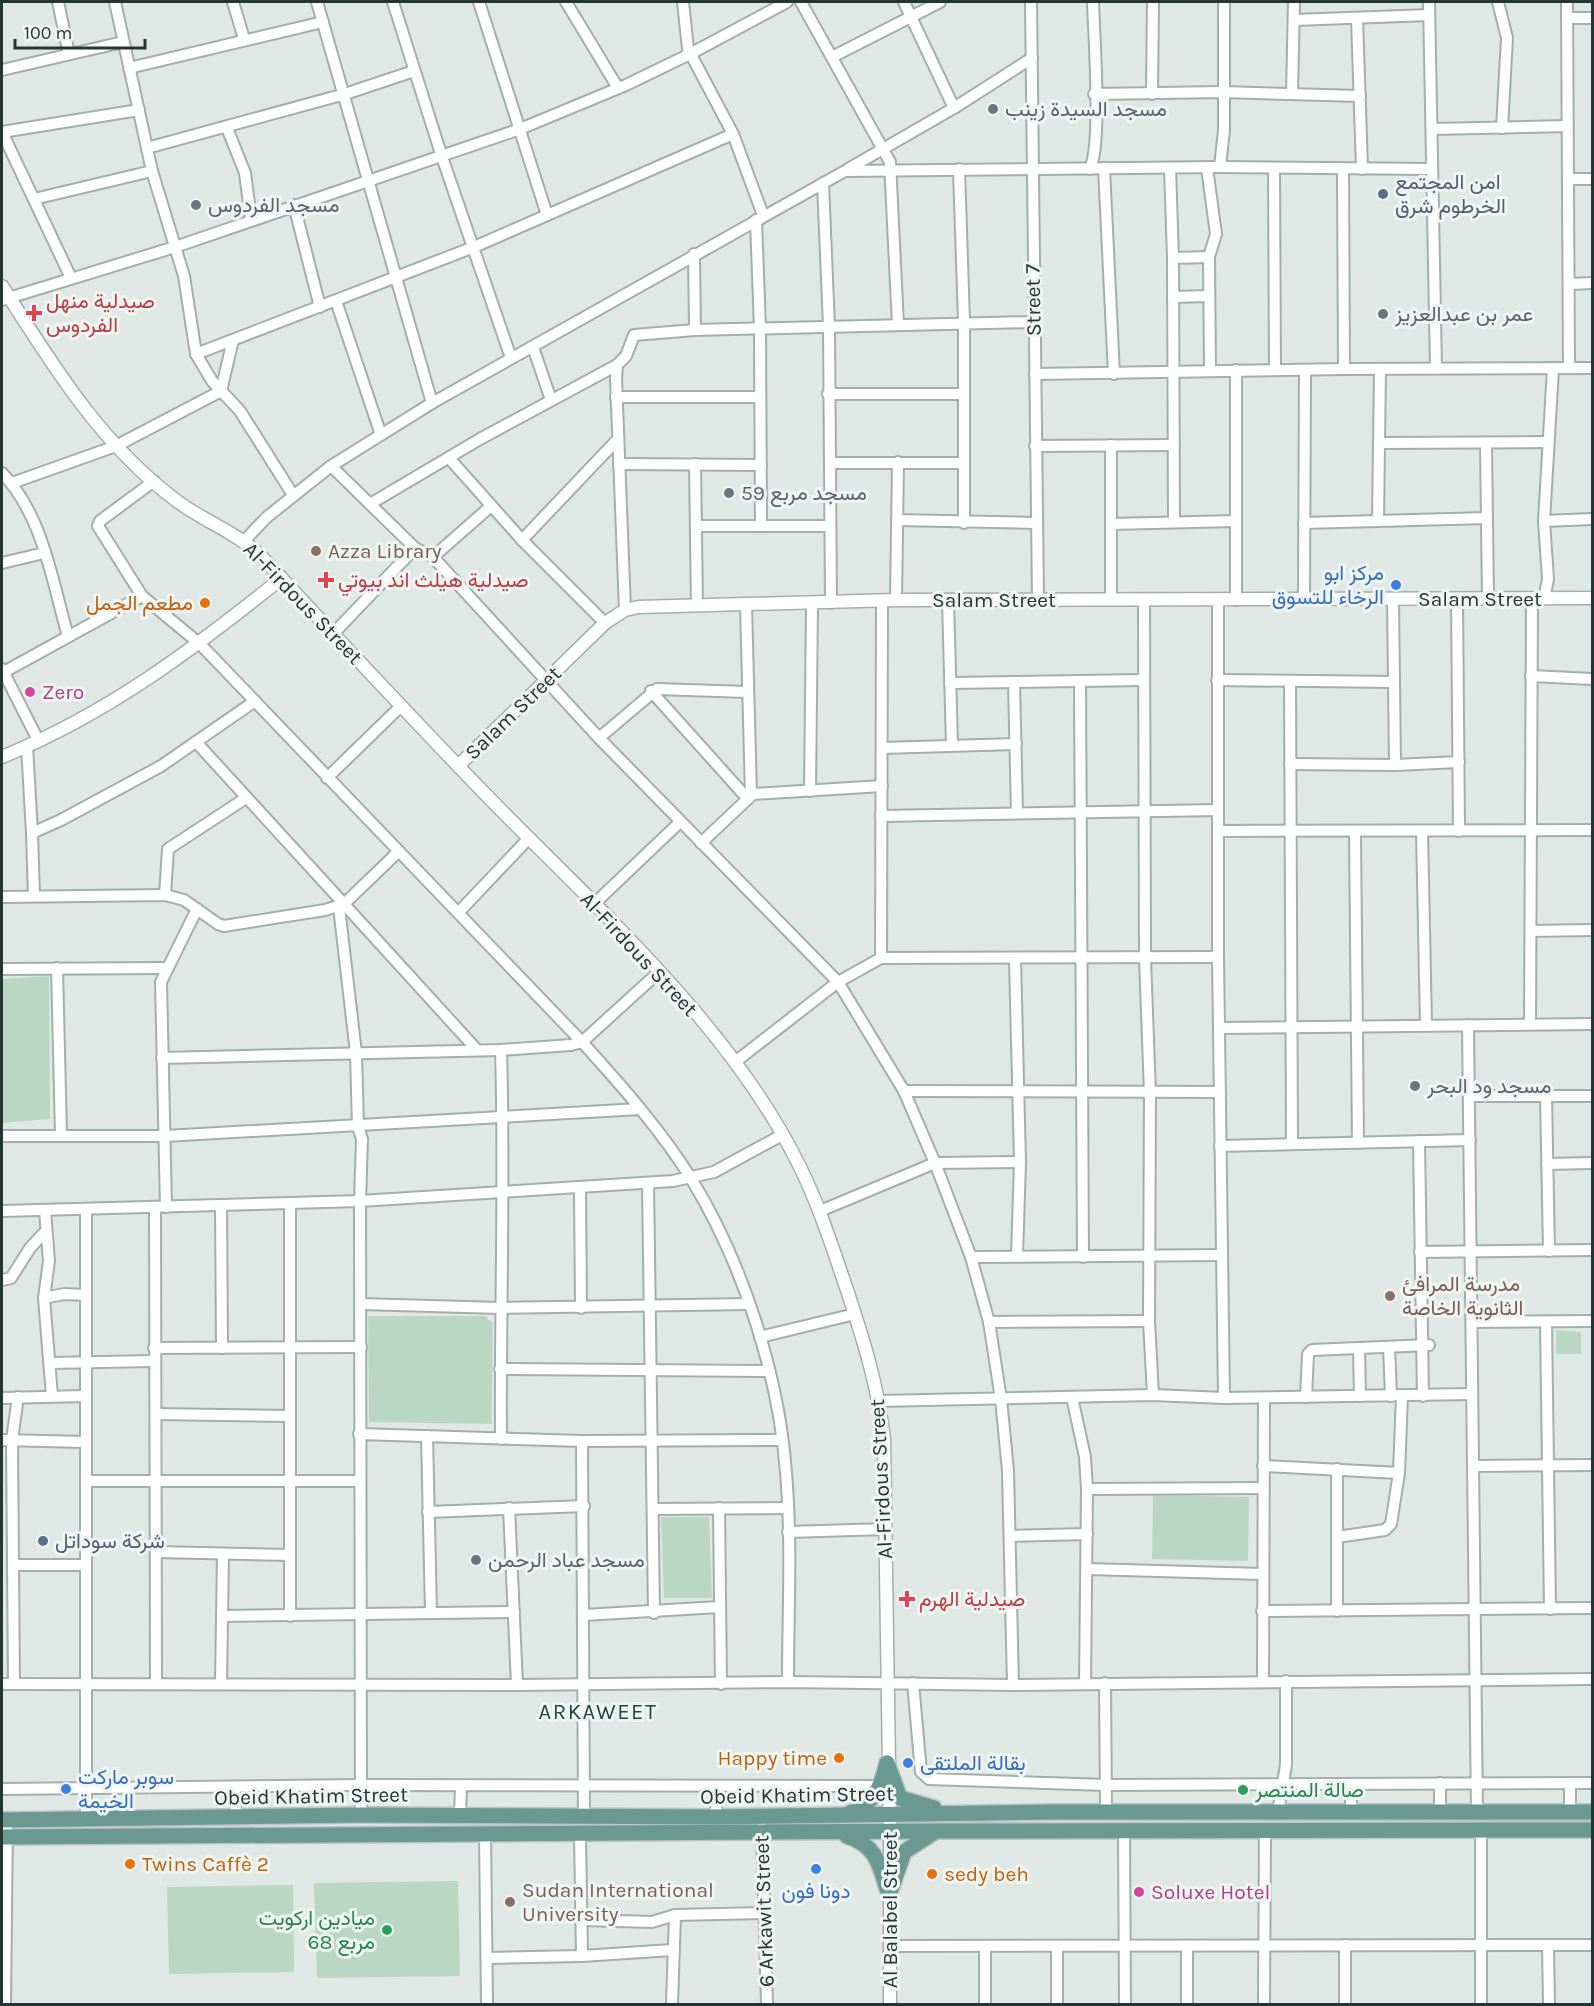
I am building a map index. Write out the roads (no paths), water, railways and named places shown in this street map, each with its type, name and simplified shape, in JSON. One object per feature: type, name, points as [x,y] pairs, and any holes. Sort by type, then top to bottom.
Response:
[{"type":"main road","points":[[840,1816],[857,1810],[871,1800],[881,1786],[888,1762]]},
{"type":"main road","points":[[888,1762],[900,1798],[927,1807],[963,1814]]},
{"type":"main road","name":"Obeid Khatim Street","points":[[4,1820],[361,1815],[761,1817],[1106,1813],[1593,1812]]},
{"type":"main road","name":"Obeid Khatim Street","points":[[4,1837],[1124,1830],[1593,1830]]},
{"type":"main road","points":[[889,1895],[904,1852],[910,1845],[937,1831]]},
{"type":"main road","points":[[840,1833],[857,1839],[874,1852],[889,1895]]},
{"type":"street","points":[[58,2],[69,54]]},
{"type":"street","points":[[115,2],[152,171],[183,276],[196,354],[203,370],[240,411],[293,495]]},
{"type":"street","points":[[233,2],[244,39]]},
{"type":"street","points":[[317,2],[370,179],[432,403]]},
{"type":"street","points":[[393,2],[441,154],[511,358]]},
{"type":"street","points":[[479,2],[547,215]]},
{"type":"street","points":[[566,2],[618,88]]},
{"type":"street","points":[[683,2],[690,54],[733,135],[759,218],[761,526]]},
{"type":"street","points":[[5,299],[175,247],[441,154],[520,129],[618,88],[690,54],[787,2]]},
{"type":"street","points":[[801,2],[884,150],[892,171],[898,325]]},
{"type":"street","points":[[904,2],[954,108]]},
{"type":"street","points":[[832,57],[940,2]]},
{"type":"street","name":"Street 7","points":[[1031,2],[1038,599]]},
{"type":"street","points":[[1090,169],[1094,160],[1093,2]]},
{"type":"street","points":[[1152,94],[1153,2]]},
{"type":"street","points":[[1220,167],[1224,130],[1222,92],[1224,2]]},
{"type":"street","points":[[1292,94],[1294,2]]},
{"type":"street","points":[[1429,2],[1436,368]]},
{"type":"street","points":[[1498,2],[1507,38],[1502,128]]},
{"type":"street","points":[[1567,2],[1569,368]]},
{"type":"street","points":[[1294,20],[1429,15]]},
{"type":"street","points":[[1357,18],[1362,169]]},
{"type":"street","points":[[1567,18],[1593,18]]},
{"type":"street","points":[[129,68],[323,22]]},
{"type":"street","points":[[2,70],[123,42]]},
{"type":"street","points":[[245,540],[293,495],[331,466],[432,403],[694,254],[884,150],[1032,58]]},
{"type":"street","points":[[147,148],[345,94],[414,71]]},
{"type":"street","points":[[1095,94],[1222,92],[1360,96]]},
{"type":"street","points":[[71,278],[2,132],[139,110]]},
{"type":"street","points":[[1432,129],[1567,126]]},
{"type":"street","points":[[227,128],[245,173],[251,219]]},
{"type":"street","points":[[196,354],[474,247],[733,135]]},
{"type":"street","points":[[845,171],[1220,167],[1343,170],[1432,169]]},
{"type":"street","points":[[1104,168],[1114,374]]},
{"type":"street","points":[[1170,168],[1173,258],[1174,522]]},
{"type":"street","points":[[1207,168],[1216,234],[1209,257],[1210,371]]},
{"type":"street","points":[[959,169],[964,322],[964,523]]},
{"type":"street","points":[[1274,169],[1275,370]]},
{"type":"street","points":[[1343,170],[1344,369]]},
{"type":"street","points":[[34,199],[152,171]]},
{"type":"street","points":[[1569,179],[1593,179]]},
{"type":"street","points":[[823,183],[829,327],[831,603]]},
{"type":"street","points":[[294,205],[320,307]]},
{"type":"street","points":[[694,254],[695,330]]},
{"type":"street","points":[[1173,258],[1209,257]]},
{"type":"street","points":[[1570,284],[1593,283]]},
{"type":"street","name":"Al-Firdous Street","points":[[2,286],[5,299],[82,407],[116,446],[177,501],[245,540],[282,578],[458,766],[659,972],[735,1062],[782,1135],[820,1211],[855,1314],[879,1401],[884,1439],[889,1815]]},
{"type":"street","points":[[1173,297],[1209,296]]},
{"type":"street","points":[[336,301],[381,435]]},
{"type":"street","points":[[370,504],[551,400],[617,365],[626,356],[636,334],[695,330],[1033,322]]},
{"type":"street","points":[[12,483],[116,446],[221,391],[233,340]]},
{"type":"street","points":[[533,347],[551,400]]},
{"type":"street","points":[[617,365],[617,440],[625,610]]},
{"type":"street","points":[[1035,374],[1236,370],[1593,368]]},
{"type":"street","points":[[1378,521],[1380,369]]},
{"type":"street","points":[[1530,1024],[1531,676],[1538,598],[1548,579],[1544,521],[1553,369]]},
{"type":"street","points":[[1236,370],[1236,600]]},
{"type":"street","points":[[1304,600],[1305,370]]},
{"type":"street","points":[[828,394],[963,394]]},
{"type":"street","points":[[616,397],[760,397]]},
{"type":"street","points":[[522,540],[617,440]]},
{"type":"street","points":[[1379,443],[1548,442]]},
{"type":"street","points":[[1486,443],[1488,599]]},
{"type":"street","points":[[1111,445],[1112,599]]},
{"type":"street","points":[[1035,446],[1174,445]]},
{"type":"street","points":[[449,458],[522,540],[605,623]]},
{"type":"street","points":[[896,600],[898,462]]},
{"type":"street","points":[[830,463],[964,463]]},
{"type":"street","points":[[619,464],[761,465]]},
{"type":"street","points":[[696,464],[697,606]]},
{"type":"street","points":[[331,466],[415,548],[433,557],[599,738],[838,982],[904,1091],[971,1257],[989,1322],[1000,1399],[1011,1536],[1013,1685]]},
{"type":"street","points":[[2,473],[12,483],[31,514],[68,636]]},
{"type":"street","points":[[154,481],[100,521],[98,526],[142,596],[200,644],[582,1042],[640,1109],[691,1179],[720,1232],[760,1337],[782,1440],[788,1508],[788,1682]]},
{"type":"street","points":[[433,557],[491,507]]},
{"type":"street","points":[[1304,523],[1486,518]]},
{"type":"street","points":[[1544,521],[1593,519]]},
{"type":"street","points":[[897,520],[1037,523]]},
{"type":"street","points":[[1111,524],[1236,521]]},
{"type":"street","points":[[696,526],[830,526]]},
{"type":"street","points":[[333,634],[415,548]]},
{"type":"street","points":[[2,563],[44,552]]},
{"type":"street","points":[[2,757],[109,705],[200,644],[282,578]]},
{"type":"street","points":[[34,896],[33,743],[2,671],[142,596]]},
{"type":"street","name":"Salam Street","points":[[458,766],[605,623],[625,610],[655,606],[812,604],[896,600],[1218,601],[1593,598]]},
{"type":"street","points":[[1393,599],[1395,765]]},
{"type":"street","points":[[1457,599],[1459,831]]},
{"type":"street","points":[[1144,600],[1145,959],[1150,1093],[1149,1321],[1153,1395]]},
{"type":"street","points":[[881,958],[882,601]]},
{"type":"street","points":[[948,601],[947,640],[952,745]]},
{"type":"street","points":[[1218,601],[1218,957],[1224,1398]]},
{"type":"street","points":[[810,791],[812,604]]},
{"type":"street","points":[[746,605],[749,797]]},
{"type":"street","points":[[1531,676],[1593,679]]},
{"type":"street","points":[[950,683],[1143,680]]},
{"type":"street","points":[[1217,680],[1393,682]]},
{"type":"street","points":[[1080,681],[1083,1257]]},
{"type":"street","points":[[1014,682],[1017,813]]},
{"type":"street","points":[[1290,682],[1292,1144]]},
{"type":"street","points":[[599,738],[651,691],[664,688],[747,693]]},
{"type":"street","points":[[651,691],[749,797]]},
{"type":"street","points":[[32,832],[120,790],[161,766],[255,701]]},
{"type":"street","points":[[327,778],[401,706]]},
{"type":"street","points":[[196,742],[342,906],[477,1050]]},
{"type":"street","points":[[882,748],[1016,744]]},
{"type":"street","points":[[1290,764],[1395,765],[1459,762]]},
{"type":"street","points":[[701,843],[749,797],[882,786]]},
{"type":"street","points":[[165,895],[168,849],[246,798]]},
{"type":"street","points":[[881,816],[1145,809],[1218,810]]},
{"type":"street","points":[[594,904],[680,822]]},
{"type":"street","points":[[1219,831],[1289,833],[1593,830]]},
{"type":"street","points":[[1422,831],[1426,1025]]},
{"type":"street","points":[[1355,832],[1359,1025],[1358,1143]]},
{"type":"street","points":[[459,912],[529,838]]},
{"type":"street","points":[[2,897],[165,895],[184,900],[218,924],[231,926],[342,906],[398,852]]},
{"type":"street","points":[[342,906],[356,1053],[358,1126],[362,1139],[363,1162],[360,1201],[361,1347],[358,1481],[361,1815]]},
{"type":"street","points":[[156,1684],[154,1348],[165,1136],[161,982],[197,909]]},
{"type":"street","points":[[1531,931],[1593,930]]},
{"type":"street","points":[[735,1062],[838,982],[881,958],[1218,957]]},
{"type":"street","points":[[1015,959],[1020,1162],[1017,1256]]},
{"type":"street","points":[[57,968],[61,1135]]},
{"type":"street","points":[[2,969],[166,968]]},
{"type":"street","points":[[162,1058],[558,1047],[582,1042],[659,972]]},
{"type":"street","points":[[1220,1028],[1593,1024]]},
{"type":"street","points":[[1468,1025],[1477,1814]]},
{"type":"street","points":[[501,1050],[504,1191],[500,1308],[501,1439]]},
{"type":"street","points":[[904,1091],[1220,1092]]},
{"type":"street","points":[[1469,1096],[1593,1096]]},
{"type":"street","points":[[1546,1096],[1548,1251]]},
{"type":"street","points":[[2,1136],[165,1136],[503,1119],[640,1109]]},
{"type":"street","points":[[2,1211],[360,1201],[691,1179],[714,1172],[782,1135]]},
{"type":"street","points":[[1220,1146],[1470,1140]]},
{"type":"street","points":[[1419,1141],[1420,1252],[1425,1345],[1423,1396]]},
{"type":"street","points":[[820,1211],[935,1163],[1020,1162]]},
{"type":"street","points":[[1547,1164],[1593,1163]]},
{"type":"street","points":[[648,1183],[654,1613]]},
{"type":"street","points":[[580,1188],[581,1308]]},
{"type":"street","points":[[290,1204],[290,1616]]},
{"type":"street","points":[[221,1205],[222,1348]]},
{"type":"street","points":[[45,1210],[44,1233],[49,1261],[44,1298],[52,1396]]},
{"type":"street","points":[[86,1210],[86,1819]]},
{"type":"street","points":[[2,1280],[11,1278],[15,1274],[25,1256],[44,1233]]},
{"type":"street","points":[[1420,1252],[1593,1250]]},
{"type":"street","points":[[971,1257],[1222,1255]]},
{"type":"street","points":[[44,1298],[64,1294],[86,1295]]},
{"type":"street","points":[[361,1304],[581,1308],[748,1304]]},
{"type":"street","points":[[760,1337],[855,1314]]},
{"type":"street","points":[[989,1322],[1149,1321]]},
{"type":"street","points":[[1472,1322],[1593,1321]]},
{"type":"street","points":[[1546,1322],[1550,1609]]},
{"type":"street","points":[[1306,1397],[1310,1352],[1425,1345]]},
{"type":"street","points":[[154,1348],[361,1347]]},
{"type":"street","points":[[1389,1347],[1391,1396]]},
{"type":"street","points":[[1359,1349],[1360,1396]]},
{"type":"street","points":[[50,1363],[154,1361]]},
{"type":"street","points":[[500,1369],[769,1371]]},
{"type":"street","points":[[879,1401],[1153,1395],[1264,1398],[1472,1394]]},
{"type":"street","points":[[2,1398],[86,1396]]},
{"type":"street","points":[[1337,1537],[1389,1528],[1399,1473],[1402,1396]]},
{"type":"street","points":[[14,1684],[13,1565],[7,1440],[18,1397]]},
{"type":"street","points":[[1072,1397],[1084,1457],[1087,1489],[1088,1569],[1085,1684]]},
{"type":"street","points":[[1263,1681],[1264,1398]]},
{"type":"street","points":[[156,1414],[290,1416]]},
{"type":"street","points":[[359,1434],[582,1441],[782,1440]]},
{"type":"street","points":[[427,1436],[431,1612]]},
{"type":"street","points":[[7,1440],[85,1442]]},
{"type":"street","points":[[582,1441],[584,1817]]},
{"type":"street","points":[[1473,1466],[1593,1465]]},
{"type":"street","points":[[1263,1466],[1399,1473]]},
{"type":"street","points":[[1337,1469],[1337,1611]]},
{"type":"street","points":[[86,1481],[358,1481]]},
{"type":"street","points":[[1087,1489],[1263,1488]]},
{"type":"street","points":[[428,1512],[584,1506]]},
{"type":"street","points":[[509,1508],[517,1685]]},
{"type":"street","points":[[719,1508],[721,1684]]},
{"type":"street","points":[[653,1509],[788,1508]]},
{"type":"street","points":[[788,1532],[886,1529]]},
{"type":"street","points":[[1011,1536],[1087,1534]]},
{"type":"street","points":[[156,1552],[289,1555]]},
{"type":"street","points":[[221,1683],[223,1555]]},
{"type":"street","points":[[13,1565],[86,1565]]},
{"type":"street","points":[[1088,1569],[1262,1574]]},
{"type":"street","points":[[584,1615],[654,1613],[719,1607]]},
{"type":"street","points":[[1262,1611],[1593,1608]]},
{"type":"street","points":[[222,1616],[514,1612]]},
{"type":"street","points":[[2,1616],[14,1616]]},
{"type":"street","points":[[2,1684],[517,1685],[788,1682],[1013,1685],[1593,1679]]},
{"type":"street","points":[[1278,1812],[1284,1786],[1286,1681]]},
{"type":"street","points":[[913,1683],[923,1776],[929,1779],[1106,1785],[1593,1783]]},
{"type":"street","points":[[1105,1683],[1106,1813]]},
{"type":"street","points":[[1440,1783],[1440,1814]]},
{"type":"street","points":[[1570,1783],[1570,1813]]},
{"type":"street","points":[[1351,1784],[1351,1814]]},
{"type":"street","points":[[2,1789],[361,1785],[881,1786]]},
{"type":"street","points":[[460,1815],[461,1786]]},
{"type":"street","points":[[716,1786],[716,1817]]},
{"type":"street","points":[[235,1787],[236,1818]]},
{"type":"street","name":"Al Balabel Street","points":[[889,1815],[890,2004]]},
{"type":"street","name":"6 Arkawit Street","points":[[761,1817],[768,2004]]},
{"type":"street","points":[[4,1820],[4,2004]]},
{"type":"street","points":[[1481,2004],[1482,1829]]},
{"type":"street","points":[[1124,1830],[1125,2004]]},
{"type":"street","points":[[1264,2004],[1265,1830]]},
{"type":"street","points":[[485,1834],[487,2004]]},
{"type":"street","points":[[580,1834],[582,1956]]},
{"type":"street","points":[[582,1920],[652,1922],[675,1915],[766,1913]]},
{"type":"street","points":[[672,2004],[672,1950],[675,1915]]},
{"type":"street","points":[[1345,1945],[1346,2004]]},
{"type":"street","points":[[1548,1945],[1549,2004]]},
{"type":"street","points":[[890,1946],[1593,1945]]},
{"type":"street","points":[[985,1946],[985,2004]]},
{"type":"street","points":[[1057,1946],[1057,2004]]},
{"type":"street","points":[[1186,2004],[1187,1946]]},
{"type":"street","points":[[487,1958],[582,1956],[672,1950]]},
{"type":"place","name":"مسجد السيدة زينب","points":[[993,109]]},
{"type":"place","name":"امن المجتمع الخرطوم شرق","points":[[1383,194]]},
{"type":"place","name":"مسجد الفردوس","points":[[196,205]]},
{"type":"place","name":"صيدلية منهل الفردوس","points":[[34,313]]},
{"type":"place","name":"عمر بن عبدالعزيز","points":[[1383,314]]},
{"type":"place","name":"مسجد مربع 59","points":[[729,493]]},
{"type":"place","name":"Azza Library","points":[[316,551]]},
{"type":"place","name":"صيدلية هيلث اند بيوتي","points":[[326,580]]},
{"type":"place","name":"مركز ابو الرخاء للتسوق","points":[[1396,585]]},
{"type":"place","name":"مطعم الجمل","points":[[205,603]]},
{"type":"place","name":"Zero","points":[[30,692]]},
{"type":"place","name":"مسجد ود البحر","points":[[1415,1086]]},
{"type":"place","name":"مدرسة المرافئ الثانوية الخاصة","points":[[1390,1296]]},
{"type":"place","name":"شركة سوداتل","points":[[43,1541]]},
{"type":"place","name":"مسجد عباد الرحمن","points":[[476,1560]]},
{"type":"place","name":"صيدلية الهرم","points":[[907,1599]]},
{"type":"place","name":"Happy time","points":[[839,1758]]},
{"type":"place","name":"بقالة الملتقى","points":[[908,1763]]},
{"type":"place","name":"سوبر ماركت الخيمة","points":[[66,1789]]},
{"type":"place","name":"صالة المنتصر","points":[[1243,1790]]},
{"type":"place","name":"Twins Caffè 2","points":[[130,1864]]},
{"type":"place","name":"دونا فون","points":[[816,1869]]},
{"type":"place","name":"sedy beh","points":[[932,1874]]},
{"type":"place","name":"Soluxe Hotel","points":[[1139,1892]]},
{"type":"place","name":"Sudan International University","points":[[510,1902]]},
{"type":"place","name":"ميادين اركويت مربع 68","points":[[387,1930]]},
{"type":"district","name":"ARKAWEET","points":[[598,1712]]}]
